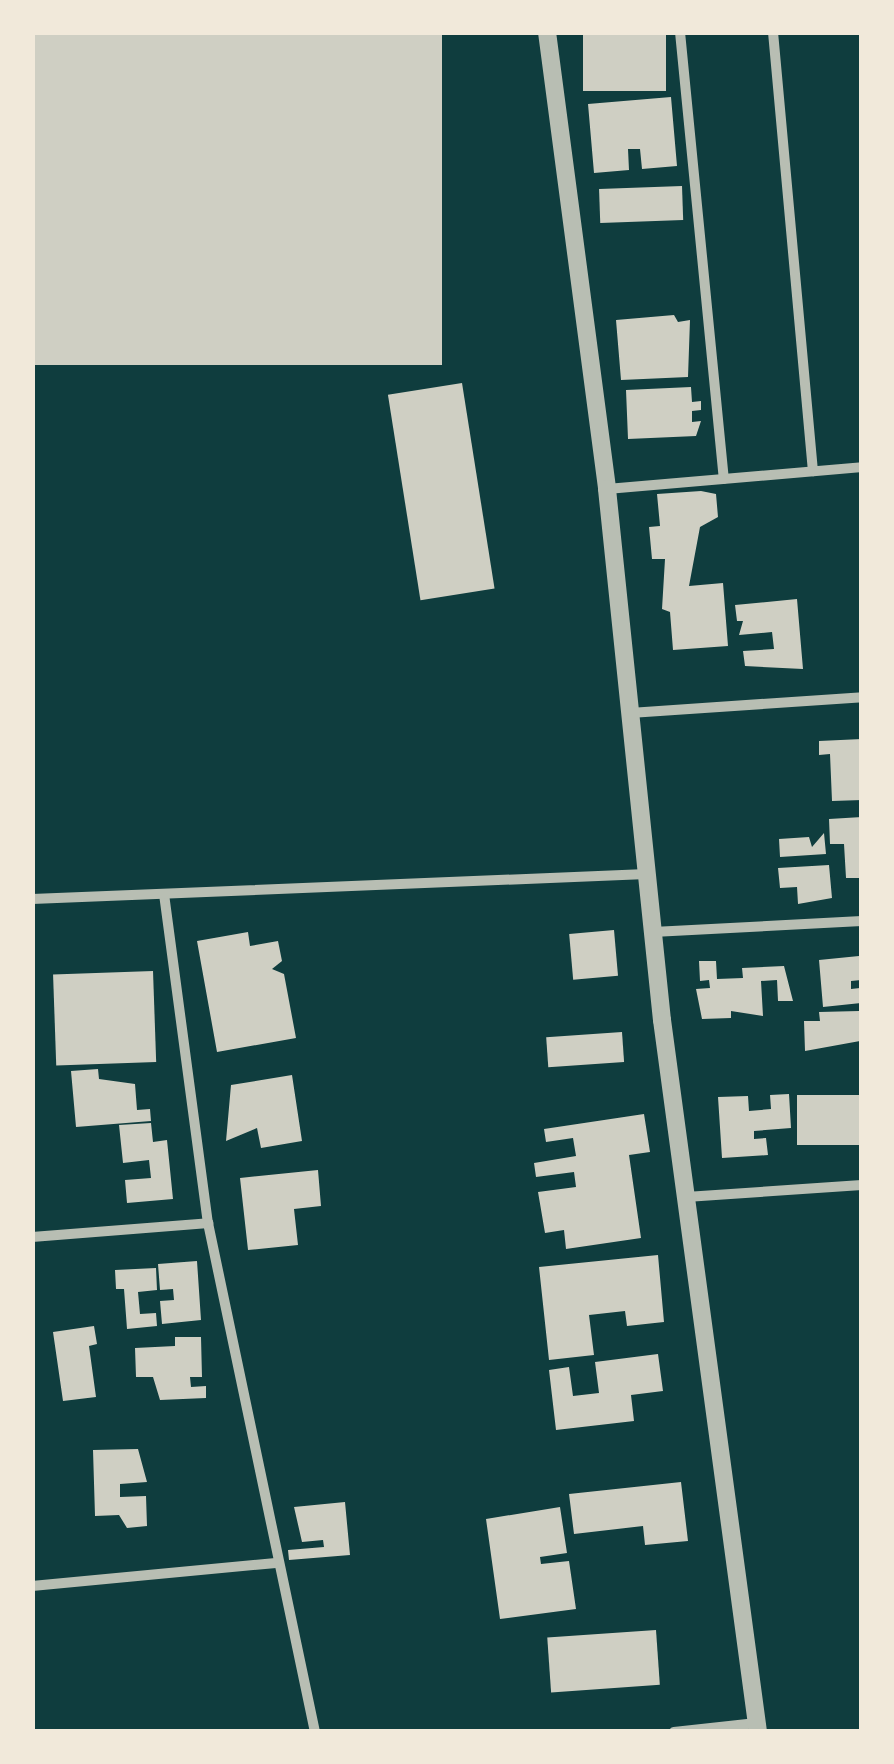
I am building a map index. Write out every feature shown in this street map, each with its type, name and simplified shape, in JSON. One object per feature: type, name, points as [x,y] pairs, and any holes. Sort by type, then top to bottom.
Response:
[{"type":"street","points":[[547,32],[607,489],[653,932],[757,1727],[674,1732]]},
{"type":"street","points":[[680,32],[724,478]]},
{"type":"street","points":[[773,32],[813,471]]},
{"type":"street","points":[[607,489],[862,467]]},
{"type":"street","points":[[630,714],[862,697]]},
{"type":"street","points":[[32,899],[646,874]]},
{"type":"street","points":[[164,894],[208,1223],[276,1564],[315,1732]]},
{"type":"street","points":[[653,932],[862,921]]},
{"type":"street","points":[[686,1198],[862,1185]]},
{"type":"street","points":[[32,1237],[208,1223]]},
{"type":"street","points":[[32,1586],[276,1564]]},
{"type":"building","points":[[32,32],[442,32],[442,365],[32,365]]},
{"type":"building","points":[[583,32],[666,32],[666,91],[583,91]]},
{"type":"building","points":[[671,97],[677,166],[642,169],[640,149],[628,149],[629,170],[594,173],[588,104]]},
{"type":"building","points":[[682,186],[683,220],[600,223],[599,189]]},
{"type":"building","points":[[674,315],[678,322],[690,320],[688,377],[621,380],[616,320]]},
{"type":"building","points":[[462,383],[495,588],[420,600],[388,395]]},
{"type":"building","points":[[691,387],[692,402],[701,401],[701,410],[692,411],[692,422],[701,421],[696,436],[628,439],[626,390]]},
{"type":"building","points":[[657,494],[716,494],[718,517],[700,527],[689,586],[723,583],[728,646],[673,650],[670,612],[662,609],[665,559],[652,559],[649,527],[660,526]]},
{"type":"building","points":[[797,599],[803,669],[745,666],[743,651],[774,649],[772,632],[739,635],[743,621],[737,621],[735,605]]},
{"type":"building","points":[[862,739],[862,800],[832,801],[830,754],[819,755],[819,741]]},
{"type":"building","points":[[862,817],[862,878],[846,878],[844,844],[830,844],[829,819]]},
{"type":"building","points":[[824,833],[826,854],[780,857],[779,839],[809,837],[812,847]]},
{"type":"building","points":[[829,865],[832,898],[798,904],[797,887],[780,888],[778,868]]},
{"type":"building","points":[[614,930],[618,976],[573,980],[569,934]]},
{"type":"building","points":[[248,932],[250,946],[278,941],[282,961],[272,969],[284,974],[296,1038],[217,1052],[197,941]]},
{"type":"building","points":[[859,956],[861,980],[851,981],[851,989],[860,988],[861,1003],[823,1007],[819,960]]},
{"type":"building","points":[[699,961],[716,961],[717,979],[743,978],[742,968],[784,966],[793,1001],[778,1001],[777,980],[761,981],[763,1016],[731,1011],[731,1018],[702,1019],[696,989],[710,988],[709,980],[700,981]]},
{"type":"building","points":[[153,971],[156,1062],[56,1065],[53,974]]},
{"type":"building","points":[[859,1011],[860,1041],[805,1051],[804,1021],[820,1021],[819,1012]]},
{"type":"building","points":[[622,1032],[624,1062],[548,1067],[546,1037]]},
{"type":"building","points":[[98,1069],[99,1079],[135,1084],[137,1110],[150,1109],[151,1121],[76,1127],[71,1071]]},
{"type":"building","points":[[292,1075],[302,1141],[261,1148],[257,1128],[226,1141],[231,1085]]},
{"type":"building","points":[[789,1094],[791,1128],[754,1131],[754,1139],[766,1138],[768,1155],[722,1158],[718,1097],[748,1096],[749,1111],[771,1109],[770,1095]]},
{"type":"building","points":[[797,1095],[862,1095],[862,1145],[797,1145]]},
{"type":"building","points":[[644,1114],[650,1152],[629,1155],[641,1238],[566,1249],[564,1230],[545,1233],[538,1192],[576,1187],[574,1172],[536,1177],[534,1163],[576,1156],[573,1138],[546,1142],[544,1129]]},
{"type":"building","points":[[151,1123],[153,1142],[167,1140],[173,1199],[127,1203],[125,1180],[151,1178],[149,1160],[123,1163],[119,1125]]},
{"type":"building","points":[[318,1170],[321,1206],[294,1209],[298,1245],[248,1250],[240,1178]]},
{"type":"building","points":[[658,1255],[664,1322],[627,1326],[625,1311],[589,1315],[594,1355],[549,1360],[539,1267]]},
{"type":"building","points":[[197,1261],[201,1320],[162,1324],[160,1301],[174,1300],[173,1289],[160,1290],[158,1264]]},
{"type":"building","points":[[156,1268],[157,1290],[138,1292],[140,1314],[156,1313],[157,1326],[127,1329],[124,1289],[116,1289],[115,1270]]},
{"type":"building","points":[[94,1326],[97,1344],[89,1346],[96,1397],[63,1401],[53,1332]]},
{"type":"building","points":[[175,1337],[201,1337],[202,1377],[190,1377],[191,1387],[206,1386],[206,1398],[160,1400],[153,1377],[136,1377],[135,1348],[175,1346]]},
{"type":"building","points":[[658,1354],[663,1391],[631,1395],[634,1421],[556,1430],[549,1370],[569,1367],[573,1396],[599,1393],[595,1362]]},
{"type":"building","points":[[138,1449],[147,1482],[120,1484],[120,1497],[146,1496],[147,1526],[127,1528],[119,1515],[95,1516],[93,1450]]},
{"type":"building","points":[[681,1482],[688,1541],[645,1545],[643,1526],[574,1534],[569,1494]]},
{"type":"building","points":[[345,1502],[350,1555],[289,1560],[288,1550],[324,1547],[323,1540],[302,1542],[294,1507]]},
{"type":"building","points":[[560,1507],[567,1553],[540,1557],[541,1564],[569,1561],[576,1609],[500,1619],[486,1519]]},
{"type":"building","points":[[656,1630],[660,1685],[551,1692],[547,1638]]}]
